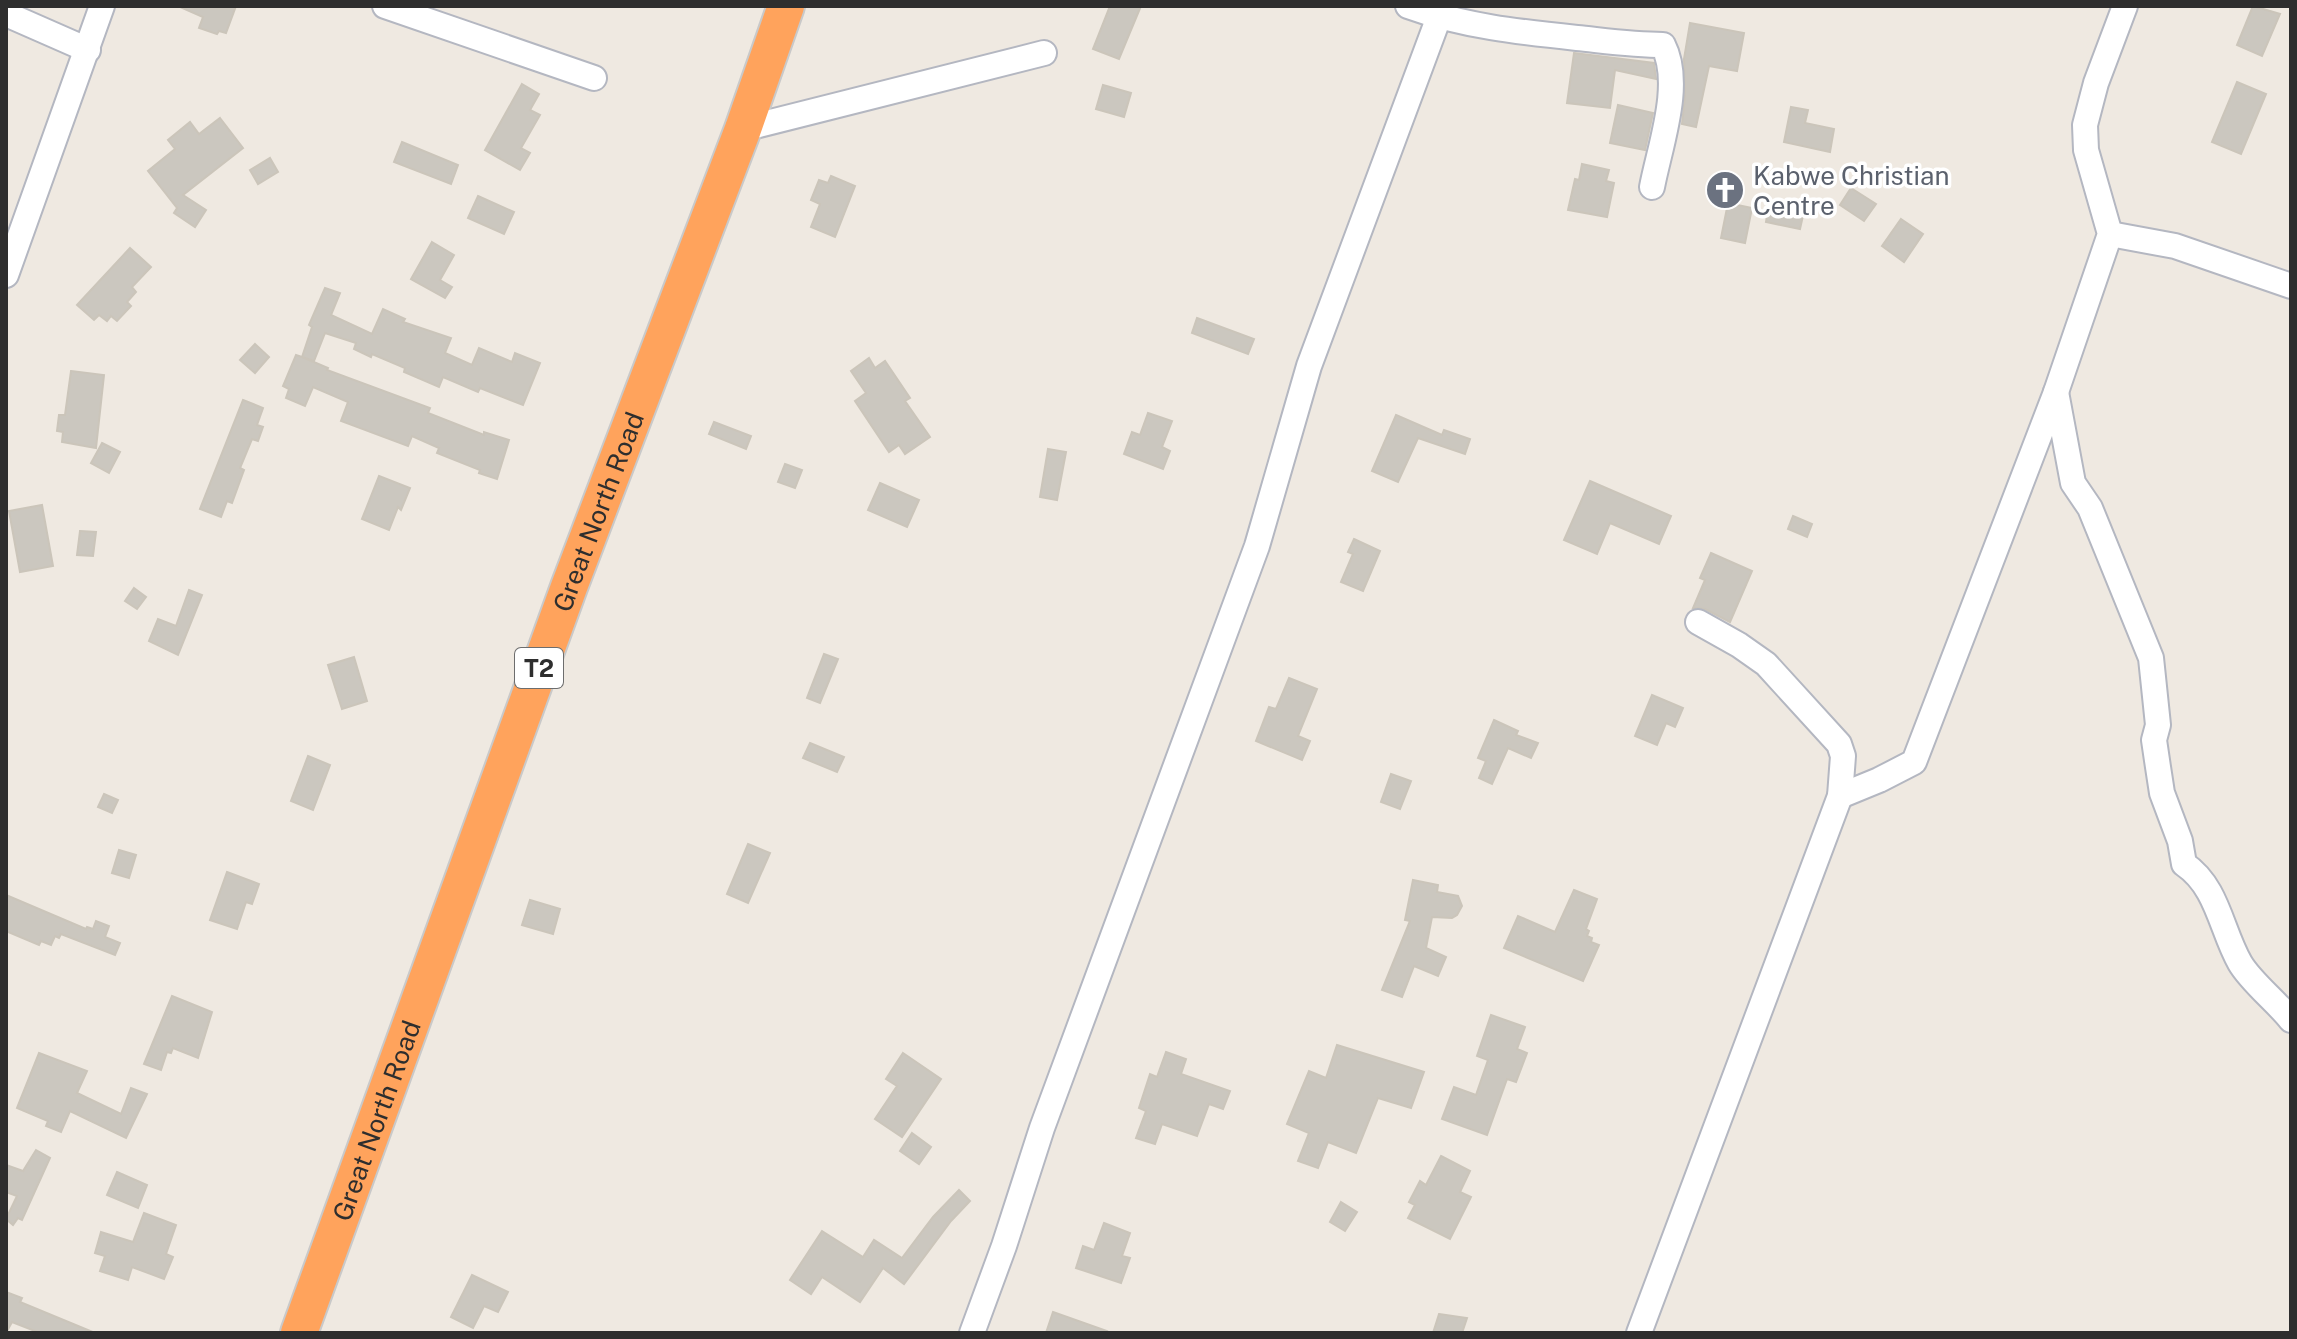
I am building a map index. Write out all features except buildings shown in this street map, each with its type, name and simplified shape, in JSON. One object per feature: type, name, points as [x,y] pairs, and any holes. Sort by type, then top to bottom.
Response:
[{"type":"highway","name":"Great North Road","points":[[299,1333],[564,602],[743,129],[786,6]]},
{"type":"street","points":[[6,275],[102,6]]},
{"type":"street","points":[[385,6],[594,78]]},
{"type":"street","points":[[1408,6],[1510,32],[1663,45],[1670,59],[1672,88],[1652,187]]},
{"type":"street","points":[[1840,796],[1914,762],[2056,392],[2110,234],[2086,150],[2085,125],[2096,83],[2125,6]]},
{"type":"street","points":[[972,1333],[1042,1128],[1257,546],[1309,366],[1441,12]]},
{"type":"street","points":[[6,14],[88,50]]},
{"type":"street","points":[[743,129],[1044,53]]},
{"type":"street","points":[[2110,234],[2175,246],[2291,286]]},
{"type":"street","points":[[2056,392],[2073,483],[2090,508],[2151,658],[2158,725],[2154,740],[2162,793],[2180,841],[2184,864],[2194,871],[2214,899],[2240,964],[2291,1020]]},
{"type":"street","points":[[1639,1333],[1840,796],[1843,756],[1839,744],[1766,664],[1698,622]]},
{"type":"place","name":"Kabwe Christian Centre","points":[[1725,190]]}]
